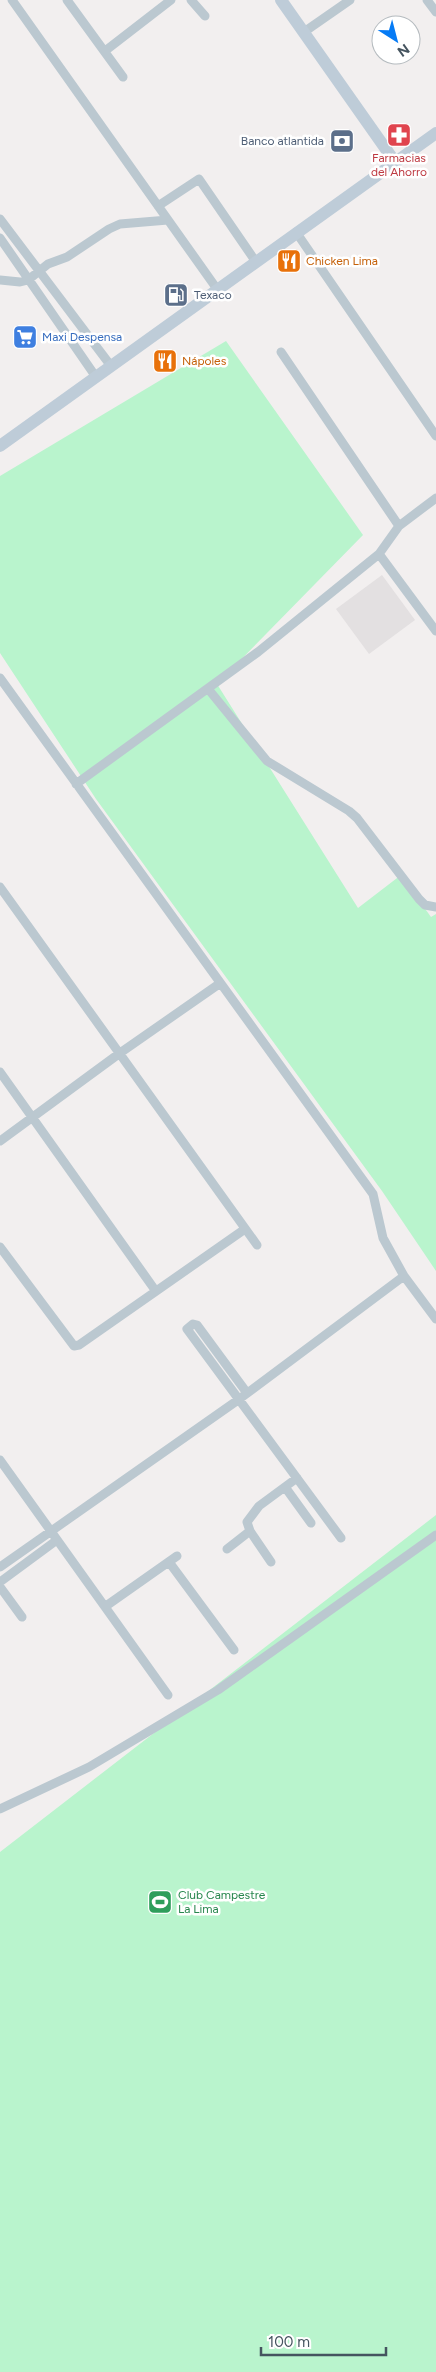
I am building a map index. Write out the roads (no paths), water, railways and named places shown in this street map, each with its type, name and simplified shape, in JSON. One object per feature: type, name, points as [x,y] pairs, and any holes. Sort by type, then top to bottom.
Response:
[{"type":"street","points":[[12,0],[217,290]]},
{"type":"street","points":[[67,0],[123,77]]},
{"type":"street","points":[[105,51],[171,0]]},
{"type":"street","points":[[191,0],[205,16]]},
{"type":"street","points":[[281,0],[394,162]]},
{"type":"street","points":[[304,32],[350,0]]},
{"type":"street","points":[[428,0],[436,12]]},
{"type":"street","points":[[0,446],[436,133]]},
{"type":"street","points":[[158,206],[199,179],[256,262]]},
{"type":"street","points":[[0,219],[111,366]]},
{"type":"street","points":[[0,280],[20,282],[28,280],[48,264],[67,257],[114,226],[133,222],[168,220]]},
{"type":"street","points":[[10,231],[0,238],[96,377]]},
{"type":"street","points":[[296,232],[436,436]]},
{"type":"street","points":[[65,331],[78,322]]},
{"type":"street","points":[[281,352],[400,526]]},
{"type":"street","points":[[76,784],[209,690],[258,652],[379,554],[400,526],[436,498]]},
{"type":"street","points":[[379,554],[436,631]]},
{"type":"street","points":[[0,678],[219,984],[373,1194],[383,1238],[404,1276],[436,1319]]},
{"type":"street","points":[[209,690],[266,761],[349,811],[419,899],[425,905],[436,907]]},
{"type":"street","points":[[0,887],[257,1246]]},
{"type":"street","points":[[0,1141],[120,1053],[219,984]]},
{"type":"street","points":[[0,1072],[155,1290]]},
{"type":"street","points":[[0,1247],[74,1346],[79,1345],[155,1290],[245,1229]]},
{"type":"street","points":[[0,1582],[54,1536],[404,1276]]},
{"type":"street","points":[[247,1393],[197,1325],[193,1324],[188,1328],[187,1330],[341,1538]]},
{"type":"street","points":[[0,1460],[168,1695]]},
{"type":"street","points":[[271,1562],[250,1531],[247,1522],[259,1506],[297,1478]]},
{"type":"street","points":[[285,1487],[312,1523]]},
{"type":"street","points":[[227,1549],[250,1531]]},
{"type":"street","points":[[0,1810],[89,1767],[218,1690],[436,1535]]},
{"type":"street","points":[[0,1567],[54,1536]]},
{"type":"street","points":[[106,1606],[177,1556]]},
{"type":"street","points":[[169,1562],[234,1650]]},
{"type":"street","points":[[0,1587],[22,1617]]},
{"type":"place","name":"Farmacias del Ahorro","points":[[399,135]]},
{"type":"place","name":"Banco atlantida","points":[[342,141]]},
{"type":"place","name":"Chicken Lima","points":[[289,261]]},
{"type":"place","name":"Texaco","points":[[176,295]]},
{"type":"place","name":"Maxi Despensa","points":[[25,337]]},
{"type":"place","name":"Nápoles","points":[[165,361]]},
{"type":"place","name":"Club Campestre La Lima","points":[[160,1902]]}]
